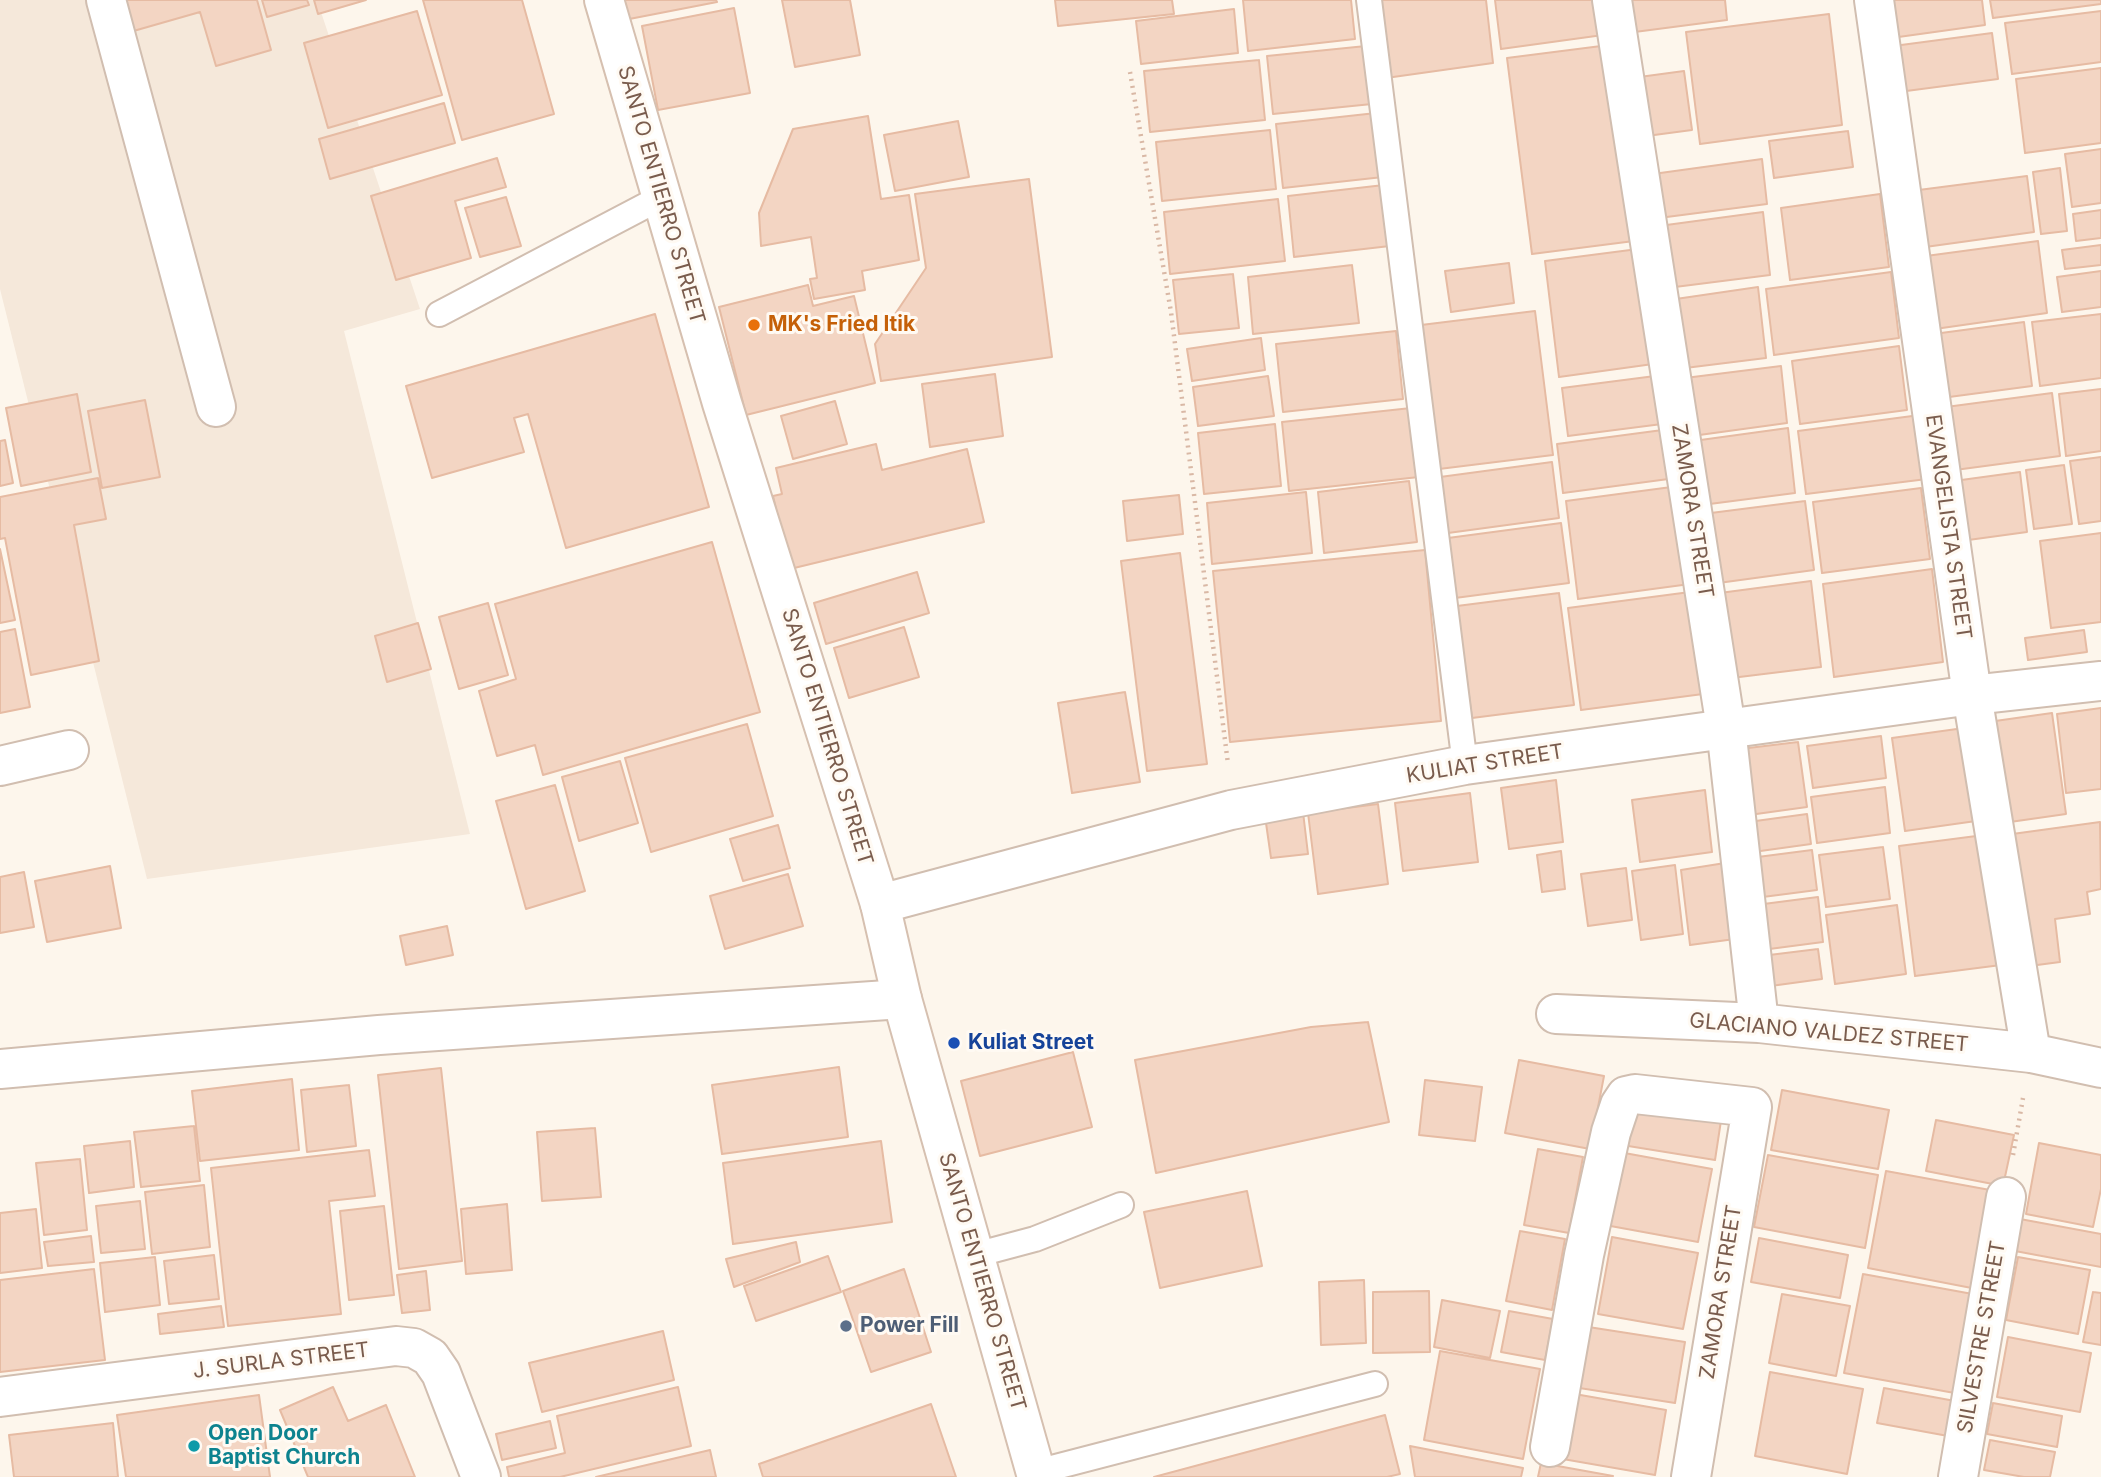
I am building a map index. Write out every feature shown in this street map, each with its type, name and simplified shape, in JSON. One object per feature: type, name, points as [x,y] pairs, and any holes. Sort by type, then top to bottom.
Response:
[{"type":"street","points":[[106,0],[216,407]]},
{"type":"street","name":"SANTO ENTIERRO STREET","points":[[604,0],[722,403],[880,904],[902,999],[1037,1475]]},
{"type":"street","name":"ZAMORA STREET","points":[[1612,0],[1726,728],[1759,1023]]},
{"type":"street","name":"EVANGELISTA STREET","points":[[1874,0],[1972,695],[2031,1053]]},
{"type":"street","name":"KULIAT STREET","points":[[880,904],[1231,810],[1465,765],[1972,695],[2101,681]]},
{"type":"street","points":[[0,766],[69,750]]},
{"type":"street","points":[[0,1069],[379,1035],[902,999]]},
{"type":"street","name":"GLACIANO VALDEZ STREET","points":[[1556,1014],[1759,1023],[2031,1053],[2101,1068]]},
{"type":"street","name":"ZAMORA STREET","points":[[1550,1447],[1584,1255],[1611,1132],[1620,1105],[1626,1097],[1635,1094],[1752,1107],[1691,1477]]},
{"type":"street","name":"SILVESTRE STREET","points":[[1958,1477],[2006,1197]]},
{"type":"street","name":"J. SURLA STREET","points":[[0,1397],[396,1346],[414,1349],[430,1357],[441,1373],[481,1477]]},
{"type":"lane","points":[[1369,0],[1465,765]]},
{"type":"lane","points":[[439,314],[662,197]]},
{"type":"lane","points":[[975,1255],[1035,1239],[1121,1205]]},
{"type":"lane","points":[[1037,1475],[1375,1384]]},
{"type":"path","points":[[1130,72],[1171,312],[1229,767],[1231,810]]},
{"type":"path","points":[[2006,1197],[2031,1053]]},
{"type":"shaded area","points":[[0,0],[317,0],[420,309],[344,331],[470,834],[147,879],[0,289]]},
{"type":"building","points":[[114,0],[257,0],[271,50],[216,66],[200,12],[123,34]]},
{"type":"building","points":[[262,0],[307,0],[309,5],[267,17]]},
{"type":"building","points":[[314,0],[366,0],[318,14]]},
{"type":"building","points":[[423,0],[522,0],[554,114],[462,140]]},
{"type":"building","points":[[615,0],[716,0],[717,2],[619,21]]},
{"type":"building","points":[[782,0],[850,0],[860,55],[795,67]]},
{"type":"building","points":[[1055,0],[1172,0],[1174,14],[1058,26]]},
{"type":"building","points":[[1243,0],[1351,0],[1355,39],[1248,51]]},
{"type":"building","points":[[1376,0],[1486,0],[1493,63],[1386,78]]},
{"type":"building","points":[[1495,0],[1599,0],[1603,35],[1501,49]]},
{"type":"building","points":[[1623,0],[1725,0],[1727,20],[1627,33]]},
{"type":"building","points":[[1880,0],[1982,0],[1985,25],[1884,39]]},
{"type":"building","points":[[1990,0],[2101,0],[2101,4],[1993,18]]},
{"type":"building","points":[[734,8],[750,93],[658,110],[642,26]]},
{"type":"building","points":[[1234,9],[1238,53],[1141,64],[1136,21]]},
{"type":"building","points":[[417,11],[442,95],[328,128],[304,43]]},
{"type":"building","points":[[2101,11],[2101,62],[2012,74],[2005,23]]},
{"type":"building","points":[[1829,14],[1842,125],[1700,144],[1686,32]]},
{"type":"building","points":[[1992,33],[1998,79],[1891,93],[1886,47]]},
{"type":"building","points":[[1609,45],[1634,241],[1532,254],[1507,58]]},
{"type":"building","points":[[1366,46],[1372,104],[1273,114],[1267,56]]},
{"type":"building","points":[[1259,60],[1265,120],[1150,132],[1144,71]]},
{"type":"building","points":[[2101,68],[2101,143],[2025,153],[2016,79]]},
{"type":"building","points":[[1684,71],[1692,130],[1639,137],[1632,78]]},
{"type":"building","points":[[444,103],[455,143],[330,179],[319,139]]},
{"type":"building","points":[[1376,113],[1383,177],[1283,188],[1276,124]]},
{"type":"building","points":[[868,116],[881,199],[909,195],[919,260],[862,271],[865,290],[814,299],[810,279],[817,278],[811,237],[761,246],[759,213],[793,129]]},
{"type":"building","points":[[958,121],[969,177],[895,191],[884,135]]},
{"type":"building","points":[[1270,130],[1276,189],[1162,201],[1156,142]]},
{"type":"building","points":[[1848,131],[1853,167],[1774,178],[1769,141]]},
{"type":"building","points":[[2101,149],[2101,203],[2072,207],[2065,154]]},
{"type":"building","points":[[497,158],[506,187],[455,201],[471,258],[396,280],[371,196]]},
{"type":"building","points":[[1762,159],[1767,204],[1659,218],[1653,174]]},
{"type":"building","points":[[2060,168],[2067,231],[2041,234],[2033,172]]},
{"type":"building","points":[[2027,176],[2034,232],[1918,248],[1911,191]]},
{"type":"building","points":[[1029,179],[1052,357],[881,381],[875,344],[926,268],[915,194]]},
{"type":"building","points":[[1384,185],[1390,246],[1294,257],[1288,196]]},
{"type":"building","points":[[1880,194],[1889,267],[1790,280],[1781,208]]},
{"type":"building","points":[[506,197],[521,246],[480,257],[465,208]]},
{"type":"building","points":[[1278,199],[1285,261],[1170,274],[1164,212]]},
{"type":"building","points":[[2101,210],[2101,238],[2076,241],[2073,214]]},
{"type":"building","points":[[1763,212],[1770,275],[1667,288],[1659,226]]},
{"type":"building","points":[[2038,241],[2047,313],[1935,329],[1926,256]]},
{"type":"building","points":[[2101,245],[2101,265],[2065,269],[2062,250]]},
{"type":"building","points":[[1638,249],[1653,364],[1559,377],[1545,261]]},
{"type":"building","points":[[1509,263],[1514,303],[1451,312],[1445,271]]},
{"type":"building","points":[[1352,265],[1359,323],[1253,334],[1248,277]]},
{"type":"building","points":[[2101,271],[2101,307],[2062,312],[2057,277]]},
{"type":"building","points":[[1891,272],[1899,338],[1774,355],[1766,289]]},
{"type":"building","points":[[1233,274],[1239,328],[1179,334],[1173,280]]},
{"type":"building","points":[[808,285],[813,306],[854,296],[875,383],[746,415],[719,307]]},
{"type":"building","points":[[1758,287],[1766,358],[1677,369],[1669,300]]},
{"type":"building","points":[[1535,311],[1553,455],[1439,469],[1421,325]]},
{"type":"building","points":[[655,314],[709,507],[566,548],[528,414],[514,418],[524,452],[432,478],[406,386]]},
{"type":"building","points":[[2101,314],[2101,378],[2040,386],[2032,322]]},
{"type":"building","points":[[2024,322],[2032,386],[1934,399],[1926,335]]},
{"type":"building","points":[[1396,331],[1403,399],[1283,412],[1276,344]]},
{"type":"building","points":[[1261,338],[1265,370],[1192,381],[1187,349]]},
{"type":"building","points":[[1899,346],[1907,410],[1800,424],[1792,361]]},
{"type":"building","points":[[1781,366],[1787,423],[1692,436],[1685,378]]},
{"type":"building","points":[[995,374],[1003,436],[930,447],[922,384]]},
{"type":"building","points":[[1268,376],[1274,416],[1198,426],[1193,387]]},
{"type":"building","points":[[1655,376],[1662,424],[1568,436],[1562,388]]},
{"type":"building","points":[[2101,389],[2101,451],[2066,456],[2059,394]]},
{"type":"building","points":[[2052,393],[2060,456],[1955,470],[1946,407]]},
{"type":"building","points":[[77,394],[91,472],[21,486],[6,408]]},
{"type":"building","points":[[145,400],[160,477],[102,488],[88,411]]},
{"type":"building","points":[[835,401],[847,444],[793,459],[781,416]]},
{"type":"building","points":[[1411,408],[1419,477],[1289,491],[1282,422]]},
{"type":"building","points":[[1920,415],[1927,479],[1806,494],[1798,431]]},
{"type":"building","points":[[1275,424],[1281,486],[1204,494],[1198,433]]},
{"type":"building","points":[[1788,428],[1795,493],[1694,506],[1686,442]]},
{"type":"building","points":[[1670,429],[1676,478],[1563,493],[1557,444]]},
{"type":"building","points":[[5,440],[13,483],[0,486],[0,441]]},
{"type":"building","points":[[876,444],[882,470],[967,449],[984,522],[790,569],[773,496],[782,494],[776,468]]},
{"type":"building","points":[[2101,457],[2101,521],[2079,524],[2070,461]]},
{"type":"building","points":[[1552,462],[1559,518],[1448,533],[1440,477]]},
{"type":"building","points":[[2064,465],[2072,524],[2034,529],[2026,470]]},
{"type":"building","points":[[2020,472],[2027,532],[1961,541],[1954,481]]},
{"type":"building","points":[[98,478],[106,519],[74,525],[99,661],[31,675],[5,538],[0,539],[0,497]]},
{"type":"building","points":[[1409,481],[1417,542],[1324,553],[1318,492]]},
{"type":"building","points":[[1679,486],[1690,584],[1578,599],[1566,501]]},
{"type":"building","points":[[1921,488],[1930,559],[1822,573],[1813,502]]},
{"type":"building","points":[[1306,492],[1312,553],[1212,564],[1207,503]]},
{"type":"building","points":[[1179,495],[1183,534],[1127,541],[1123,501]]},
{"type":"building","points":[[1805,501],[1814,570],[1711,584],[1703,514]]},
{"type":"building","points":[[1561,523],[1569,583],[1455,598],[1448,538]]},
{"type":"building","points":[[2101,533],[2101,622],[2051,628],[2040,541]]},
{"type":"building","points":[[712,542],[760,712],[543,775],[535,745],[497,756],[479,691],[516,679],[495,604]]},
{"type":"building","points":[[0,549],[15,620],[0,623]]},
{"type":"building","points":[[1425,550],[1441,721],[1230,742],[1213,571]]},
{"type":"building","points":[[1180,553],[1207,764],[1147,771],[1121,561]]},
{"type":"building","points":[[1932,569],[1943,662],[1834,677],[1823,584]]},
{"type":"building","points":[[917,572],[929,613],[826,644],[814,603]]},
{"type":"building","points":[[1811,581],[1821,667],[1723,679],[1712,594]]},
{"type":"building","points":[[1690,592],[1703,694],[1581,710],[1568,608]]},
{"type":"building","points":[[1559,593],[1574,705],[1472,718],[1457,606]]},
{"type":"building","points":[[488,603],[508,675],[459,689],[439,617]]},
{"type":"building","points":[[418,623],[431,669],[387,682],[375,636]]},
{"type":"building","points":[[904,627],[919,677],[849,698],[834,648]]},
{"type":"building","points":[[15,629],[30,707],[0,713],[0,632]]},
{"type":"building","points":[[2084,630],[2087,652],[2028,660],[2025,638]]},
{"type":"building","points":[[1125,692],[1140,782],[1072,793],[1058,703]]},
{"type":"building","points":[[2101,708],[2101,789],[2066,793],[2057,714]]},
{"type":"building","points":[[2052,713],[2066,814],[1996,824],[1981,723]]},
{"type":"building","points":[[747,724],[773,816],[651,852],[625,758]]},
{"type":"building","points":[[1964,728],[1976,821],[1905,831],[1892,738]]},
{"type":"building","points":[[1881,736],[1886,778],[1813,788],[1807,746]]},
{"type":"building","points":[[1798,742],[1807,807],[1749,815],[1740,749]]},
{"type":"building","points":[[620,761],[638,823],[579,841],[562,777]]},
{"type":"building","points":[[1556,780],[1563,842],[1509,849],[1501,788]]},
{"type":"building","points":[[555,785],[585,891],[526,909],[496,801]]},
{"type":"building","points":[[1885,787],[1890,833],[1817,843],[1811,797]]},
{"type":"building","points":[[1705,790],[1712,852],[1640,862],[1632,800]]},
{"type":"building","points":[[1470,793],[1478,862],[1403,871],[1395,803]]},
{"type":"building","points":[[1378,804],[1388,884],[1318,894],[1308,813]]},
{"type":"building","points":[[1303,812],[1308,854],[1271,858],[1265,816]]},
{"type":"building","points":[[1807,814],[1811,844],[1746,853],[1741,823]]},
{"type":"building","points":[[2100,822],[2101,889],[2087,892],[2090,914],[2055,919],[2060,962],[2022,967],[2005,835]]},
{"type":"building","points":[[778,825],[790,868],[743,881],[730,839]]},
{"type":"building","points":[[1984,835],[2001,965],[1915,976],[1899,846]]},
{"type":"building","points":[[1883,847],[1890,899],[1826,907],[1819,855]]},
{"type":"building","points":[[1812,850],[1817,890],[1755,898],[1750,858]]},
{"type":"building","points":[[1561,851],[1565,889],[1542,892],[1537,855]]},
{"type":"building","points":[[1725,863],[1735,939],[1690,945],[1681,870]]},
{"type":"building","points":[[1675,865],[1683,934],[1641,940],[1632,871]]},
{"type":"building","points":[[110,866],[121,928],[47,942],[35,881]]},
{"type":"building","points":[[1626,868],[1632,920],[1588,926],[1581,874]]},
{"type":"building","points":[[24,872],[34,927],[0,933],[0,877]]},
{"type":"building","points":[[788,874],[803,926],[725,949],[710,896]]},
{"type":"building","points":[[1818,897],[1823,942],[1754,951],[1748,906]]},
{"type":"building","points":[[1897,905],[1906,974],[1835,984],[1826,915]]},
{"type":"building","points":[[447,926],[453,955],[406,965],[400,936]]},
{"type":"building","points":[[1818,949],[1822,979],[1756,988],[1753,957]]},
{"type":"building","points":[[1368,1022],[1389,1122],[1156,1173],[1135,1060],[1311,1027]]},
{"type":"building","points":[[1073,1052],[1092,1127],[980,1156],[961,1081]]},
{"type":"building","points":[[1519,1060],[1604,1076],[1590,1149],[1505,1133]]},
{"type":"building","points":[[839,1067],[848,1137],[722,1154],[712,1085]]},
{"type":"building","points":[[441,1068],[462,1261],[399,1269],[378,1075]]},
{"type":"building","points":[[292,1079],[299,1150],[200,1161],[192,1091]]},
{"type":"building","points":[[1425,1080],[1482,1087],[1475,1141],[1419,1135]]},
{"type":"building","points":[[349,1085],[356,1146],[307,1152],[301,1090]]},
{"type":"building","points":[[1782,1090],[1889,1110],[1878,1169],[1771,1150]]},
{"type":"building","points":[[1629,1100],[1722,1114],[1715,1160],[1622,1145]]},
{"type":"building","points":[[1936,1120],[2014,1135],[2003,1186],[1926,1171]]},
{"type":"building","points":[[194,1126],[200,1181],[141,1187],[134,1132]]},
{"type":"building","points":[[595,1128],[601,1197],[542,1201],[537,1132]]},
{"type":"building","points":[[130,1141],[134,1187],[89,1193],[84,1146]]},
{"type":"building","points":[[881,1141],[892,1222],[733,1244],[723,1163]]},
{"type":"building","points":[[2039,1143],[2101,1155],[2101,1189],[2093,1227],[2026,1214]]},
{"type":"building","points":[[1538,1149],[1583,1157],[1569,1233],[1524,1225]]},
{"type":"building","points":[[369,1150],[375,1196],[329,1201],[341,1314],[228,1326],[211,1168]]},
{"type":"building","points":[[1619,1152],[1712,1169],[1698,1242],[1605,1225]]},
{"type":"building","points":[[1768,1155],[1878,1175],[1865,1248],[1754,1227]]},
{"type":"building","points":[[80,1159],[87,1230],[44,1235],[36,1163]]},
{"type":"building","points":[[1886,1171],[2001,1192],[1982,1290],[1868,1268]]},
{"type":"building","points":[[204,1185],[210,1247],[152,1254],[145,1192]]},
{"type":"building","points":[[1247,1191],[1262,1266],[1160,1288],[1144,1212]]},
{"type":"building","points":[[140,1201],[145,1249],[101,1253],[96,1206]]},
{"type":"building","points":[[507,1204],[512,1270],[466,1274],[461,1209]]},
{"type":"building","points":[[384,1206],[394,1295],[349,1300],[340,1211]]},
{"type":"building","points":[[36,1209],[42,1268],[0,1273],[0,1213]]},
{"type":"building","points":[[2020,1219],[2101,1234],[2101,1267],[2015,1251]]},
{"type":"building","points":[[1520,1231],[1565,1239],[1552,1310],[1506,1301]]},
{"type":"building","points":[[91,1236],[94,1262],[48,1266],[44,1242]]},
{"type":"building","points":[[1612,1237],[1698,1253],[1683,1329],[1598,1314]]},
{"type":"building","points":[[1759,1238],[1848,1255],[1840,1298],[1751,1282]]},
{"type":"building","points":[[796,1242],[800,1262],[734,1287],[726,1259]]},
{"type":"building","points":[[214,1255],[219,1299],[169,1304],[164,1261]]},
{"type":"building","points":[[828,1256],[841,1292],[756,1321],[744,1286]]},
{"type":"building","points":[[155,1257],[160,1305],[105,1312],[100,1263]]},
{"type":"building","points":[[2018,1257],[2090,1270],[2078,1334],[2006,1320]]},
{"type":"building","points":[[94,1269],[105,1360],[0,1372],[0,1280]]},
{"type":"building","points":[[904,1269],[931,1352],[871,1372],[843,1291]]},
{"type":"building","points":[[426,1271],[430,1310],[402,1313],[397,1275]]},
{"type":"building","points":[[1863,1274],[1978,1295],[1960,1394],[1844,1373]]},
{"type":"building","points":[[1364,1280],[1366,1343],[1321,1345],[1319,1282]]},
{"type":"building","points":[[1429,1291],[1430,1352],[1373,1353],[1373,1292]]},
{"type":"building","points":[[2093,1292],[2101,1293],[2101,1345],[2083,1342]]},
{"type":"building","points":[[1782,1294],[1850,1306],[1836,1376],[1769,1363]]},
{"type":"building","points":[[1442,1300],[1500,1311],[1490,1358],[1434,1347]]},
{"type":"building","points":[[221,1306],[224,1327],[160,1334],[158,1314]]},
{"type":"building","points":[[1509,1311],[1553,1319],[1545,1360],[1501,1352]]},
{"type":"building","points":[[1582,1326],[1685,1342],[1675,1403],[1573,1387]]},
{"type":"building","points":[[663,1331],[674,1380],[542,1412],[529,1363]]},
{"type":"building","points":[[2008,1337],[2091,1353],[2080,1412],[1997,1397]]},
{"type":"building","points":[[1440,1351],[1540,1369],[1523,1459],[1424,1440]]},
{"type":"building","points":[[1770,1372],[1863,1389],[1847,1474],[1755,1456]]},
{"type":"building","points":[[333,1387],[348,1421],[386,1405],[415,1477],[308,1477],[280,1410]]},
{"type":"building","points":[[678,1387],[691,1446],[560,1477],[509,1477],[507,1467],[565,1453],[557,1416]]},
{"type":"building","points":[[1884,1388],[1955,1401],[1948,1436],[1877,1423]]},
{"type":"building","points":[[1569,1393],[1666,1410],[1655,1475],[1557,1458]]},
{"type":"building","name":"Open Door Baptist Church","points":[[259,1395],[270,1477],[126,1477],[117,1415]]},
{"type":"building","points":[[1993,1403],[2062,1416],[2057,1447],[1987,1434]]},
{"type":"building","points":[[931,1404],[956,1477],[763,1477],[759,1464]]},
{"type":"building","points":[[1385,1415],[1400,1474],[1387,1477],[1154,1477]]},
{"type":"building","points":[[550,1421],[556,1448],[502,1460],[496,1434]]},
{"type":"building","points":[[113,1423],[118,1477],[14,1477],[9,1435]]},
{"type":"building","points":[[1990,1440],[2055,1452],[2050,1477],[2024,1477],[1984,1470]]},
{"type":"building","points":[[1410,1446],[1523,1468],[1521,1477],[1415,1477]]},
{"type":"building","points":[[710,1450],[716,1477],[596,1477]]},
{"type":"building","points":[[1541,1463],[1613,1476],[1538,1477]]},
{"type":"place","name":"MK's Fried Itik","points":[[754,325]]},
{"type":"place","name":"Kuliat Street","points":[[954,1043]]},
{"type":"place","name":"Power Fill","points":[[846,1326]]},
{"type":"place","name":"Open Door Baptist Church","points":[[194,1446]]}]
